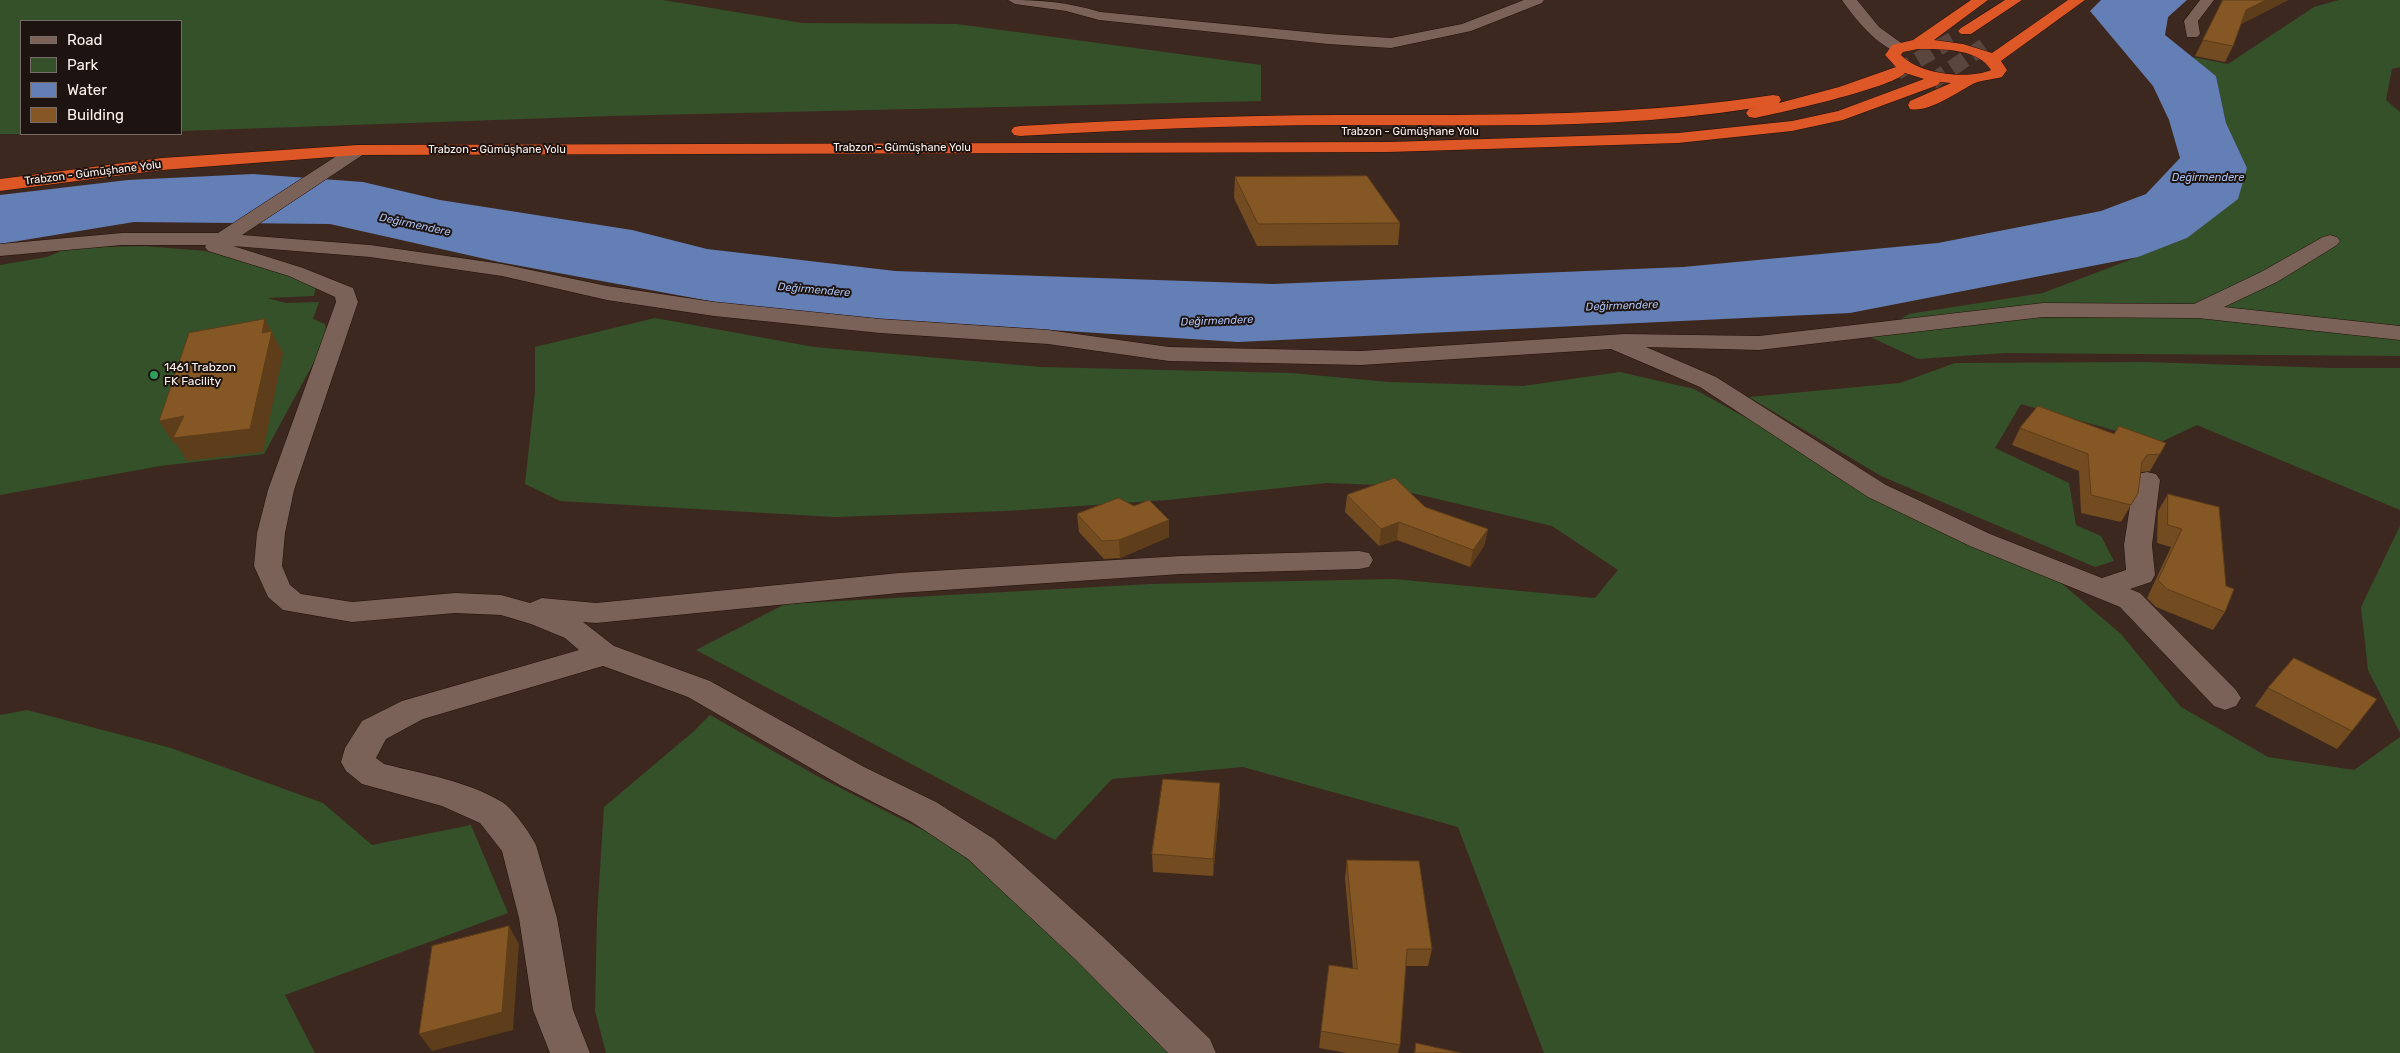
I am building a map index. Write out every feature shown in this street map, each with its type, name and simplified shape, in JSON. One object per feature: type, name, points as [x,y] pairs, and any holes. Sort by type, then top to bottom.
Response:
[{"type":"highway","name":"Trabzon - Gümüşhane Yolu","points":[[0,172],[150,150],[257,140],[373,137],[540,140],[1578,131],[1678,124],[1789,107],[1845,92],[1897,60],[1982,0]]},
{"type":"highway","points":[[1955,38],[2015,0]]},
{"type":"highway","points":[[2007,32],[2055,0]]},
{"type":"highway","points":[[1897,60],[1906,67],[1923,73],[1966,80],[1990,77],[1999,70],[1990,49],[2078,0]]},
{"type":"highway","name":"Trabzon - Gümüşhane Yolu","points":[[1918,44],[1990,49]]},
{"type":"highway","points":[[1606,158],[1704,152],[1809,140],[1912,107],[1954,88],[1966,80]]},
{"type":"highway","name":"Trabzon - Gümüşhane Yolu","points":[[0,185],[162,164],[352,155],[996,148],[1388,147],[1678,138],[1792,126],[1844,115],[1932,82]]},
{"type":"highway","name":"Trabzon - Gümüşhane Yolu","points":[[996,148],[1189,156],[1587,158]]},
{"type":"street","points":[[1015,0],[1067,7],[1099,16],[1374,43],[1411,40],[1466,28],[1538,0]]},
{"type":"street","points":[[1849,0],[1897,60]]},
{"type":"street","points":[[2192,34],[2190,21],[2207,0]]},
{"type":"street","points":[[352,155],[230,234],[215,247],[296,272],[345,293],[347,302],[281,490],[271,533],[268,566],[278,590],[293,603],[352,612],[455,602],[596,613],[899,583],[1181,565],[1359,560]]},
{"type":"street","points":[[0,250],[38,245],[122,239],[230,234],[493,268],[607,294],[714,309],[880,326],[1048,337],[1170,354],[1361,358],[1665,340],[1759,343],[2043,310],[2198,311],[2400,333]]},
{"type":"street","points":[[2198,311],[2269,277],[2330,241]]},
{"type":"street","points":[[1614,342],[1708,382],[1877,491],[1980,540],[2130,600],[2225,698]]},
{"type":"street","points":[[2103,588],[2141,575],[2138,545],[2147,480]]},
{"type":"street","points":[[501,605],[542,617],[576,631],[603,654],[699,689],[852,776],[924,812],[981,849],[1089,948],[1196,1053]]},
{"type":"street","points":[[570,1053],[553,1010],[538,918],[518,845],[492,813],[450,794],[374,776],[358,762],[362,748],[374,730],[413,710],[603,654]]},
{"type":"green space","points":[[0,0],[663,0],[802,23],[957,24],[1261,65],[1261,101],[610,116],[182,131],[182,20],[20,20],[20,134],[0,134]]},
{"type":"green space","points":[[2339,0],[2400,0],[2400,67],[2392,69],[2386,100],[2400,112],[2400,356],[2005,353],[1918,359],[1870,337],[1909,314],[2043,293],[2187,238],[2247,168],[2226,123],[2216,76],[2192,57],[2228,64],[2314,7]]},
{"type":"green space","name":"1461 Trabzon FK Facility","points":[[144,246],[205,251],[268,268],[316,286],[314,296],[267,298],[286,303],[319,302],[313,319],[325,324],[327,338],[264,454],[160,466],[0,495],[0,265],[47,257],[68,248]]},
{"type":"green space","points":[[655,318],[814,347],[1041,367],[1291,373],[1389,382],[1523,386],[1620,372],[1694,389],[1779,436],[1841,479],[2060,582],[2121,634],[2181,707],[2268,757],[2354,770],[2400,737],[2400,1053],[1544,1053],[1458,827],[1243,767],[1112,779],[1055,840],[696,650],[785,604],[1151,584],[1394,579],[1595,598],[1618,570],[1552,526],[1378,485],[1327,483],[1167,500],[1006,511],[834,517],[560,501],[525,484],[535,392],[535,347]]},
{"type":"green space","points":[[2145,362],[2333,368],[2400,368],[2400,510],[2197,425],[2159,443],[2021,404],[1995,448],[2069,483],[2076,525],[2101,536],[2114,561],[2095,567],[1881,476],[1749,397],[1900,383],[1955,363]]},
{"type":"green space","points":[[2400,526],[2400,733],[2368,670],[2361,607]]},
{"type":"green space","points":[[27,710],[171,748],[323,803],[372,845],[471,825],[508,913],[285,995],[315,1053],[0,1053],[0,715]]},
{"type":"green space","points":[[710,715],[817,776],[950,844],[1112,988],[1174,1053],[606,1053],[595,1011],[597,917],[604,807],[693,732]]},
{"type":"water","name":"Değirmendere","points":[[2101,0],[2187,0],[2168,17],[2165,35],[2216,76],[2226,123],[2247,168],[2238,199],[2187,238],[2138,257],[1850,313],[1238,342],[769,312],[499,262],[330,224],[134,222],[0,244],[0,195],[128,180],[253,174],[363,182],[440,200],[632,230],[707,249],[895,271],[1273,284],[1683,267],[1938,243],[2101,211],[2146,194],[2180,158],[2169,120],[2153,86],[2090,11]]},
{"type":"building","points":[[2223,0],[2266,0],[2246,10],[2233,46],[2203,40]]},
{"type":"building","points":[[1367,176],[1400,223],[1258,224],[1235,177]]},
{"type":"building","points":[[265,319],[262,333],[272,331],[250,429],[173,438],[184,416],[159,421],[189,333]]},
{"type":"building","points":[[2038,406],[2114,434],[2119,426],[2166,443],[2160,454],[2147,455],[2142,462],[2138,493],[2131,505],[2091,495],[2088,454],[2020,428]]},
{"type":"building","points":[[1395,478],[1425,507],[1488,529],[1473,550],[1399,522],[1381,529],[1347,495]]},
{"type":"building","points":[[2168,494],[2219,507],[2226,586],[2234,589],[2225,612],[2167,589],[2158,580],[2182,529],[2168,525]]},
{"type":"building","points":[[1119,498],[1134,506],[1149,500],[1169,520],[1119,540],[1102,541],[1077,514]]},
{"type":"building","points":[[2294,658],[2377,699],[2352,731],[2268,688]]},
{"type":"building","points":[[1163,779],[1220,783],[1213,859],[1152,854]]},
{"type":"building","points":[[1347,860],[1419,861],[1432,949],[1407,949],[1400,1045],[1321,1031],[1329,965],[1357,969]]},
{"type":"building","points":[[509,926],[502,1012],[419,1034],[432,946]]},
{"type":"building","points":[[1416,1043],[1461,1053],[1415,1053]]},
{"type":"tunnel","points":[[1897,72],[1955,38]]},
{"type":"tunnel","points":[[1932,82],[1984,46]]},
{"type":"place","name":"1461 Trabzon FK Facility","points":[[154,375]]}]
